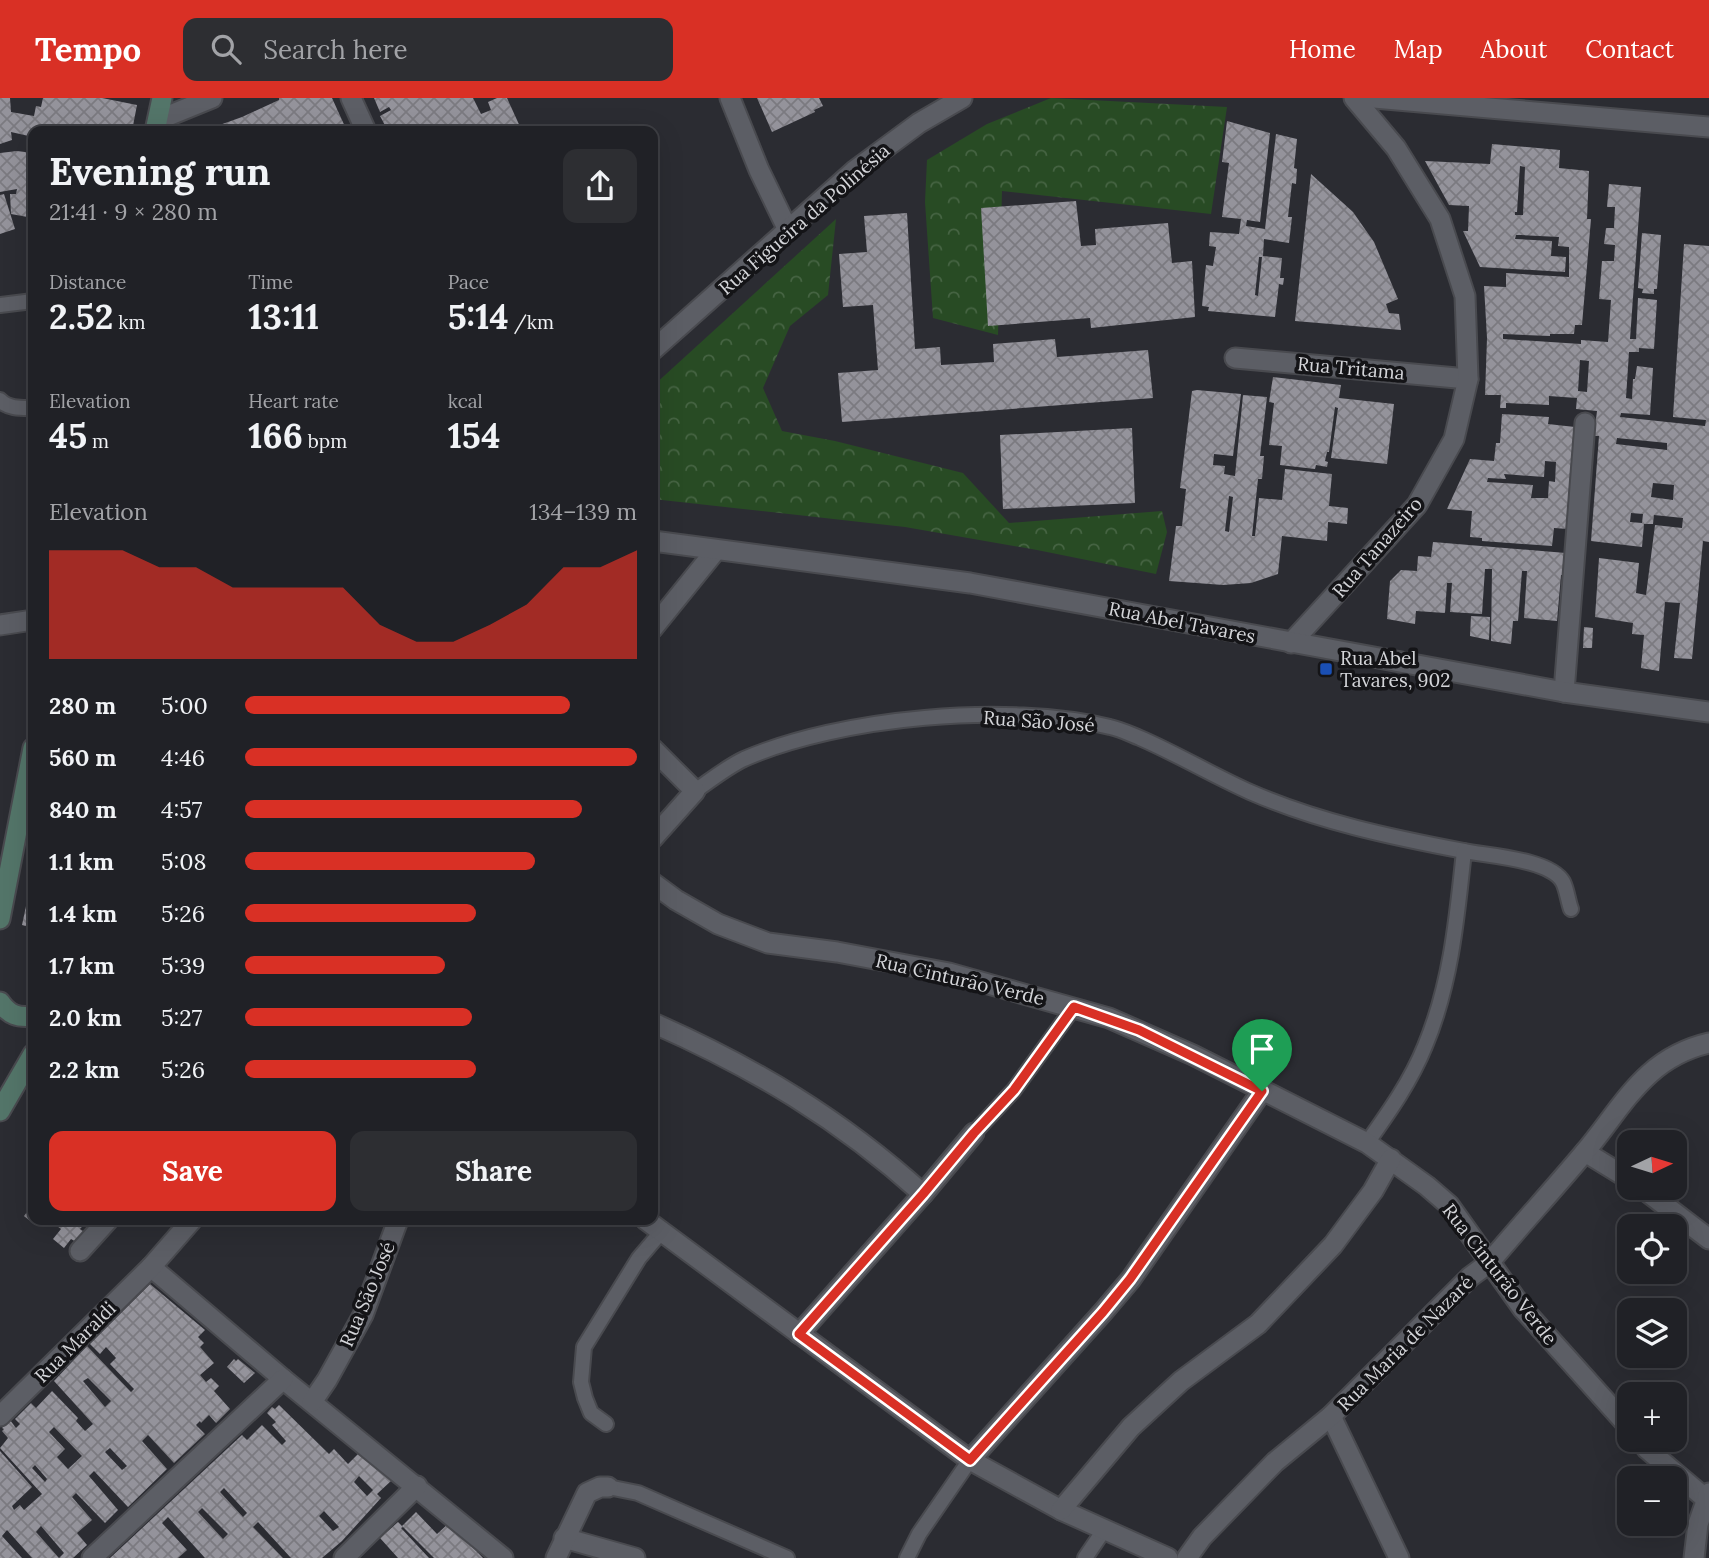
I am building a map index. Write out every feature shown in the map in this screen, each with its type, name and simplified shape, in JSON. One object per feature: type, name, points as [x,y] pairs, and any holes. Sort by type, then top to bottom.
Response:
[{"type":"main road","points":[[157,125],[162,98]]},
{"type":"main road","points":[[0,919],[8,843],[28,767]]},
{"type":"main road","points":[[0,1002],[7,1012],[21,1018],[28,1017]]},
{"type":"main road","points":[[0,1111],[6,1089],[28,1060]]},
{"type":"street","points":[[157,125],[212,98]]},
{"type":"street","points":[[351,98],[364,126]]},
{"type":"street","points":[[730,98],[759,170],[788,230]]},
{"type":"street","name":"Rua Figueira da Polinésia","points":[[658,346],[854,171],[919,123],[962,98]]},
{"type":"street","name":"Rua Tanazeiro","points":[[1291,643],[1417,505],[1454,439],[1468,379],[1465,296],[1440,219],[1396,148],[1354,98]]},
{"type":"street","points":[[1374,98],[1709,127]]},
{"type":"street","name":"Rua Tritama","points":[[1235,358],[1468,379]]},
{"type":"street","points":[[1564,692],[1585,423]]},
{"type":"street","name":"Rua Abel Tavares","points":[[658,542],[970,583],[1564,692],[1709,712]]},
{"type":"street","points":[[658,622],[716,550]]},
{"type":"street","points":[[0,625],[28,621]]},
{"type":"street","points":[[658,754],[695,791]]},
{"type":"street","name":"Rua São José","points":[[658,832],[695,791]]},
{"type":"street","name":"Rua Cinturão Verde","points":[[658,887],[718,924],[768,943],[848,954],[949,973],[1074,1007],[1139,1030],[1367,1143],[1448,1205],[1523,1309],[1617,1414]]},
{"type":"street","points":[[658,1025],[732,1060],[822,1114],[857,1138],[923,1194]]},
{"type":"street","name":"Rua Maria de Nazaré","points":[[1186,1558],[1202,1537],[1275,1462],[1331,1416],[1470,1277],[1489,1263],[1585,1152],[1634,1089],[1656,1067],[1680,1052],[1709,1043]]},
{"type":"street","points":[[970,1460],[1130,1279],[1262,1091]]},
{"type":"street","points":[[799,1334],[974,1133]]},
{"type":"street","points":[[1585,1152],[1617,1172]]},
{"type":"street","points":[[1061,1510],[1131,1427],[1181,1381],[1258,1324],[1333,1245],[1373,1191],[1391,1159]]},
{"type":"street","points":[[1658,1200],[1709,1239]]},
{"type":"street","points":[[79,1251],[103,1225]]},
{"type":"street","name":"Rua Maraldi","points":[[0,1416],[150,1268],[188,1225]]},
{"type":"street","name":"Rua São José","points":[[312,1402],[363,1315],[396,1225]]},
{"type":"street","points":[[653,1225],[970,1460],[1061,1510],[1168,1558]]},
{"type":"street","points":[[150,1268],[503,1558]]},
{"type":"street","points":[[92,1558],[283,1379]]},
{"type":"street","points":[[1331,1416],[1399,1558]]},
{"type":"street","points":[[1651,1452],[1707,1496],[1698,1524],[1694,1558]]},
{"type":"street","points":[[344,1558],[416,1486]]},
{"type":"street","points":[[556,1558],[587,1493],[600,1487],[608,1487]]},
{"type":"street","points":[[565,1538],[635,1558]]},
{"type":"lane","points":[[0,305],[28,302]]},
{"type":"lane","points":[[0,400],[13,407],[28,408]]},
{"type":"lane","name":"Rua São José","points":[[695,791],[742,760],[788,743],[842,730],[911,720],[986,715],[1067,719],[1113,727],[1298,811],[1376,834],[1464,851]]},
{"type":"lane","points":[[1367,1143],[1402,1091],[1425,1047],[1442,998],[1451,960],[1464,851],[1535,864],[1552,872],[1562,882],[1571,909]]},
{"type":"lane","points":[[974,1133],[1014,1090],[1074,1007]]},
{"type":"lane","points":[[606,1424],[591,1413],[585,1398],[581,1382],[584,1347],[639,1258],[662,1231]]},
{"type":"lane","points":[[907,1558],[919,1534],[970,1460]]},
{"type":"lane","points":[[608,1487],[638,1493],[787,1558]]},
{"type":"lane","points":[[1085,1558],[1104,1530]]},
{"type":"green space","points":[[1051,98],[1227,107],[1211,214],[1002,191],[998,335],[933,318],[925,202],[927,160],[987,124]]},
{"type":"green space","points":[[836,219],[828,295],[790,326],[763,388],[782,431],[835,441],[963,473],[1009,523],[1162,511],[1167,532],[1156,574],[905,527],[658,500],[658,381]]},
{"type":"building","points":[[0,98],[10,98],[11,112],[34,116],[36,106],[41,107],[43,98],[102,98],[137,105],[133,126],[28,126],[28,136],[11,132],[12,140],[0,144]]},
{"type":"building","points":[[332,98],[345,126],[217,126],[279,100]]},
{"type":"building","points":[[374,98],[473,98],[481,114],[491,110],[488,102],[507,98],[520,126],[385,126],[380,116],[391,110],[389,107],[380,112]]},
{"type":"building","points":[[757,98],[819,98],[823,106],[772,132]]},
{"type":"building","points":[[1227,121],[1270,133],[1260,222],[1247,220],[1246,226],[1265,229],[1276,134],[1297,139],[1294,168],[1297,169],[1296,184],[1292,183],[1288,217],[1292,217],[1289,243],[1264,239],[1263,256],[1282,258],[1280,278],[1284,278],[1283,285],[1279,284],[1275,317],[1208,311],[1209,307],[1202,306],[1206,265],[1213,266],[1216,247],[1209,246],[1210,232],[1239,234],[1241,219],[1222,217],[1229,163],[1222,162]],"holes":[[[1259,257],[1262,257],[1258,296],[1255,295]]]},
{"type":"building","points":[[1492,144],[1560,150],[1559,168],[1589,171],[1587,219],[1591,219],[1582,325],[1575,325],[1574,334],[1503,334],[1503,339],[1581,344],[1581,340],[1608,342],[1611,300],[1599,299],[1602,261],[1614,261],[1615,245],[1604,244],[1606,228],[1614,228],[1615,207],[1607,207],[1609,184],[1641,187],[1630,339],[1636,339],[1638,298],[1657,300],[1654,349],[1639,348],[1639,352],[1629,352],[1626,398],[1632,399],[1637,366],[1653,368],[1650,415],[1621,413],[1620,417],[1705,426],[1706,420],[1673,417],[1684,244],[1709,246],[1709,542],[1703,541],[1692,659],[1674,658],[1680,603],[1665,602],[1659,671],[1641,668],[1644,635],[1632,634],[1633,623],[1595,617],[1599,558],[1639,563],[1636,593],[1646,595],[1655,525],[1682,528],[1683,518],[1654,515],[1653,524],[1644,524],[1642,547],[1591,541],[1599,436],[1594,436],[1597,411],[1576,409],[1577,398],[1549,396],[1549,405],[1506,403],[1506,408],[1500,408],[1501,395],[1485,395],[1487,338],[1484,286],[1506,287],[1506,273],[1569,277],[1569,247],[1558,246],[1559,237],[1516,235],[1515,239],[1552,241],[1551,256],[1566,257],[1565,272],[1480,267],[1463,231],[1468,231],[1469,206],[1449,205],[1425,161],[1490,164]],"holes":[[[1520,166],[1525,167],[1523,215],[1515,215]],[[1580,360],[1589,361],[1587,392],[1578,391]],[[1617,438],[1667,443],[1667,450],[1616,444]],[[1653,483],[1674,485],[1673,500],[1651,497]],[[1631,513],[1643,514],[1642,523],[1630,522]]]},
{"type":"building","points":[[28,152],[28,217],[11,214],[10,194],[16,194],[17,189],[0,192],[0,153]]},
{"type":"building","points":[[1311,174],[1353,212],[1374,242],[1398,299],[1386,304],[1389,313],[1399,314],[1401,330],[1295,321]]},
{"type":"building","points":[[4,194],[15,229],[0,234],[0,195]]},
{"type":"building","points":[[1076,201],[1081,246],[1096,245],[1095,229],[1168,223],[1172,263],[1192,261],[1195,317],[1091,328],[1090,318],[988,326],[981,208]]},
{"type":"building","points":[[907,213],[915,349],[940,347],[941,365],[994,362],[993,344],[1055,339],[1057,357],[1148,350],[1153,398],[842,422],[838,373],[878,370],[873,305],[843,307],[839,254],[867,252],[864,216]]},
{"type":"building","points":[[1642,233],[1661,235],[1657,289],[1654,289],[1654,294],[1642,293],[1643,289],[1638,288]]},
{"type":"building","points":[[1273,377],[1341,385],[1339,398],[1394,404],[1387,464],[1331,458],[1338,408],[1335,407],[1329,452],[1325,461],[1328,462],[1327,467],[1316,465],[1315,469],[1280,465],[1282,446],[1269,445],[1274,403],[1269,402]]},
{"type":"building","points":[[1192,391],[1241,394],[1233,456],[1214,454],[1213,465],[1225,466],[1224,474],[1235,476],[1243,395],[1267,397],[1260,456],[1264,456],[1262,479],[1258,479],[1252,536],[1255,536],[1259,498],[1282,500],[1285,469],[1332,474],[1329,506],[1348,508],[1347,524],[1328,522],[1327,541],[1282,536],[1278,574],[1251,583],[1223,585],[1169,581],[1176,526],[1182,526],[1186,489],[1180,488]],"holes":[[[1229,496],[1233,497],[1229,532],[1225,531]]]},
{"type":"building","points":[[1502,414],[1549,417],[1548,424],[1575,427],[1568,529],[1554,528],[1552,546],[1482,541],[1482,538],[1470,537],[1472,511],[1447,509],[1470,459],[1494,461],[1496,443],[1500,443]],"holes":[[[1545,461],[1556,462],[1555,482],[1549,481],[1548,498],[1531,498],[1533,485],[1487,482],[1488,478],[1506,479],[1504,474],[1544,477]]]},
{"type":"building","points":[[1132,428],[1135,503],[1003,509],[1000,435]]},
{"type":"building","points":[[1433,542],[1566,553],[1557,621],[1524,618],[1527,571],[1522,571],[1518,621],[1513,621],[1511,644],[1491,641],[1492,569],[1485,569],[1482,614],[1450,612],[1452,583],[1447,583],[1445,613],[1416,611],[1415,624],[1387,619],[1390,581],[1401,570],[1417,571],[1418,556],[1431,557]]},
{"type":"building","points":[[1471,616],[1490,617],[1489,640],[1470,636]]},
{"type":"building","points":[[1584,627],[1593,628],[1592,648],[1583,648]]},
{"type":"building","points":[[28,897],[28,927],[22,925]]},
{"type":"building","points":[[56,1225],[84,1225],[80,1229],[86,1233],[78,1243],[71,1239],[64,1248],[53,1239],[61,1229]]},
{"type":"building","points":[[150,1284],[205,1330],[198,1337],[204,1343],[200,1347],[214,1363],[200,1375],[206,1382],[211,1378],[219,1386],[214,1391],[230,1409],[216,1423],[209,1415],[201,1423],[200,1421],[196,1425],[205,1434],[174,1463],[148,1435],[142,1441],[167,1469],[128,1507],[94,1471],[89,1476],[118,1510],[105,1523],[76,1493],[72,1497],[92,1520],[77,1533],[87,1545],[73,1558],[59,1558],[32,1558],[7,1530],[2,1536],[22,1558],[0,1558],[0,1451],[32,1487],[12,1506],[14,1510],[20,1505],[24,1510],[42,1494],[0,1448],[8,1438],[2,1428],[10,1420],[16,1428],[20,1424],[15,1419],[31,1403],[36,1408],[52,1391],[78,1418],[76,1421],[85,1431],[93,1424],[54,1381],[87,1346],[131,1392],[134,1389],[110,1364],[116,1358],[106,1347],[100,1354],[90,1344]],"holes":[[[88,1378],[111,1401],[105,1407],[83,1381]],[[54,1427],[82,1456],[68,1469],[57,1457],[65,1449],[49,1432]],[[110,1448],[127,1466],[122,1470],[105,1452]],[[35,1465],[47,1479],[45,1482],[32,1468]],[[41,1526],[64,1553],[59,1558],[36,1532]]]},
{"type":"building","points":[[234,1359],[238,1359],[255,1373],[244,1383],[227,1367]]},
{"type":"building","points":[[279,1405],[329,1454],[334,1449],[348,1464],[361,1451],[391,1481],[377,1494],[381,1498],[342,1541],[322,1558],[291,1558],[258,1522],[253,1527],[283,1558],[205,1558],[168,1517],[162,1523],[187,1550],[178,1558],[110,1558],[242,1435],[247,1440],[262,1425],[282,1445],[286,1441],[272,1425],[276,1422],[267,1413],[272,1407],[275,1409]],"holes":[[[359,1476],[373,1490],[367,1496],[354,1482]],[[224,1488],[247,1513],[243,1517],[220,1492]],[[202,1508],[228,1534],[223,1539],[198,1512]],[[324,1511],[339,1527],[333,1531],[319,1516]]]},
{"type":"building","points":[[416,1512],[437,1534],[449,1523],[483,1558],[434,1558],[402,1526]]},
{"type":"building","points":[[398,1522],[429,1558],[398,1558],[380,1538]]},
{"type":"place","name":"Rua Abel Tavares, 902","points":[[1326,669]]},
{"type":"route","points":[[1074,1007],[1139,1030],[1262,1091],[1130,1279],[970,1460],[799,1334],[1014,1090],[1074,1007]]}]
